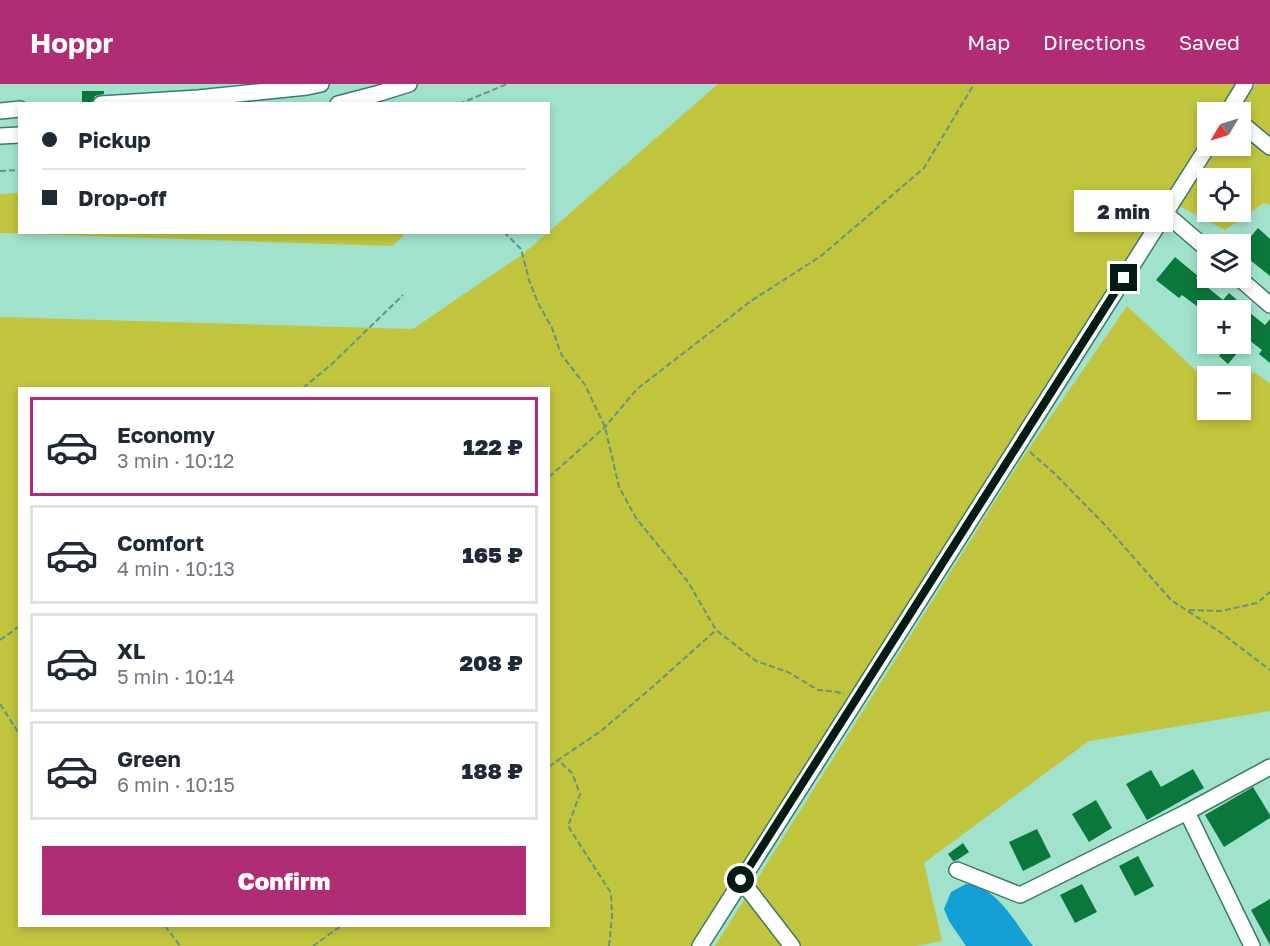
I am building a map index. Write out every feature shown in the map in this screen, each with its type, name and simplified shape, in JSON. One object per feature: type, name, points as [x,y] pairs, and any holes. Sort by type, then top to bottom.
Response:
[{"type":"street","points":[[133,102],[198,98],[321,84]]},
{"type":"street","points":[[346,102],[409,84]]},
{"type":"street","points":[[1234,102],[1245,84]]},
{"type":"street","points":[[0,111],[18,109]]},
{"type":"street","points":[[1251,131],[1270,147]]},
{"type":"street","points":[[0,136],[18,135]]},
{"type":"street","points":[[700,946],[1202,156]]},
{"type":"street","points":[[1166,213],[1197,240]]},
{"type":"street","points":[[1250,288],[1270,305]]},
{"type":"street","points":[[957,870],[1020,895],[1187,812],[1270,767]]},
{"type":"street","points":[[1187,812],[1252,946]]},
{"type":"street","points":[[741,880],[792,946]]},
{"type":"path","points":[[464,102],[507,84]]},
{"type":"path","points":[[550,476],[605,427],[637,389],[751,301],[821,256],[924,168],[974,84]]},
{"type":"path","points":[[0,171],[18,170]]},
{"type":"path","points":[[506,234],[521,249],[532,288],[552,327],[561,354],[585,385],[605,427],[619,487],[624,498],[636,518],[688,582],[716,630],[756,661],[788,672],[818,690],[837,692],[857,698]]},
{"type":"path","points":[[304,387],[334,362],[403,295]]},
{"type":"path","points":[[1018,442],[1054,473],[1091,511],[1171,600],[1220,632],[1270,670]]},
{"type":"path","points":[[1186,610],[1221,611],[1257,603],[1270,592]]},
{"type":"path","points":[[0,640],[18,627]]},
{"type":"path","points":[[550,765],[601,731],[716,630]]},
{"type":"path","points":[[0,704],[18,732]]},
{"type":"path","points":[[558,760],[572,773],[580,794],[568,826],[610,893],[612,917],[609,946]]},
{"type":"path","points":[[166,927],[180,946]]},
{"type":"path","points":[[313,946],[340,927]]},
{"type":"shaded area","points":[[718,84],[1239,84],[1227,102],[1197,102],[1197,150],[692,946],[0,946],[0,317],[413,329],[523,254],[546,234],[550,234],[550,230]]},
{"type":"shaded area","points":[[1256,84],[1270,84],[1270,205],[1264,203],[1251,212],[1251,168],[1202,168],[1210,156],[1251,156],[1251,102],[1244,102]]},
{"type":"shaded area","points":[[1197,177],[1197,215],[1179,206]]},
{"type":"shaded area","points":[[18,193],[18,234],[0,233],[0,194]]},
{"type":"shaded area","points":[[1210,222],[1237,222],[1225,230]]},
{"type":"shaded area","points":[[30,234],[405,234],[392,246]]},
{"type":"shaded area","points":[[1127,306],[1197,372],[1197,420],[1251,420],[1251,374],[1254,372],[1270,384],[1270,711],[1089,741],[924,863],[942,941],[914,946],[715,946],[1021,460]]},
{"type":"water","points":[[966,884],[977,887],[997,899],[1033,946],[966,946],[949,921],[944,909],[951,892]]},
{"type":"building","points":[[82,91],[104,91],[104,94],[95,96],[92,102],[82,102]]},
{"type":"building","points":[[1258,228],[1270,239],[1270,276],[1251,261],[1251,236]]},
{"type":"building","points":[[1175,257],[1197,275],[1197,288],[1208,288],[1223,300],[1197,300],[1197,306],[1182,295],[1179,298],[1156,280]]},
{"type":"building","points":[[1229,293],[1237,300],[1223,300]]},
{"type":"building","points":[[1251,314],[1265,325],[1270,319],[1270,363],[1259,354],[1262,350],[1251,342]]},
{"type":"building","points":[[1221,354],[1236,354],[1228,364],[1219,356]]},
{"type":"building","points":[[1193,769],[1204,788],[1147,820],[1126,784],[1151,770],[1161,787]]},
{"type":"building","points":[[1253,787],[1270,818],[1224,847],[1205,815]]},
{"type":"building","points":[[1096,800],[1112,828],[1089,842],[1072,814]]},
{"type":"building","points":[[1037,829],[1051,857],[1023,871],[1009,842]]},
{"type":"building","points":[[963,843],[969,852],[953,861],[948,854]]},
{"type":"building","points":[[1138,856],[1154,886],[1135,896],[1119,866]]},
{"type":"building","points":[[1082,884],[1097,912],[1075,923],[1060,895]]},
{"type":"building","points":[[1270,899],[1270,945],[1251,910]]},
{"type":"route","points":[[741,880],[1124,278]]}]
